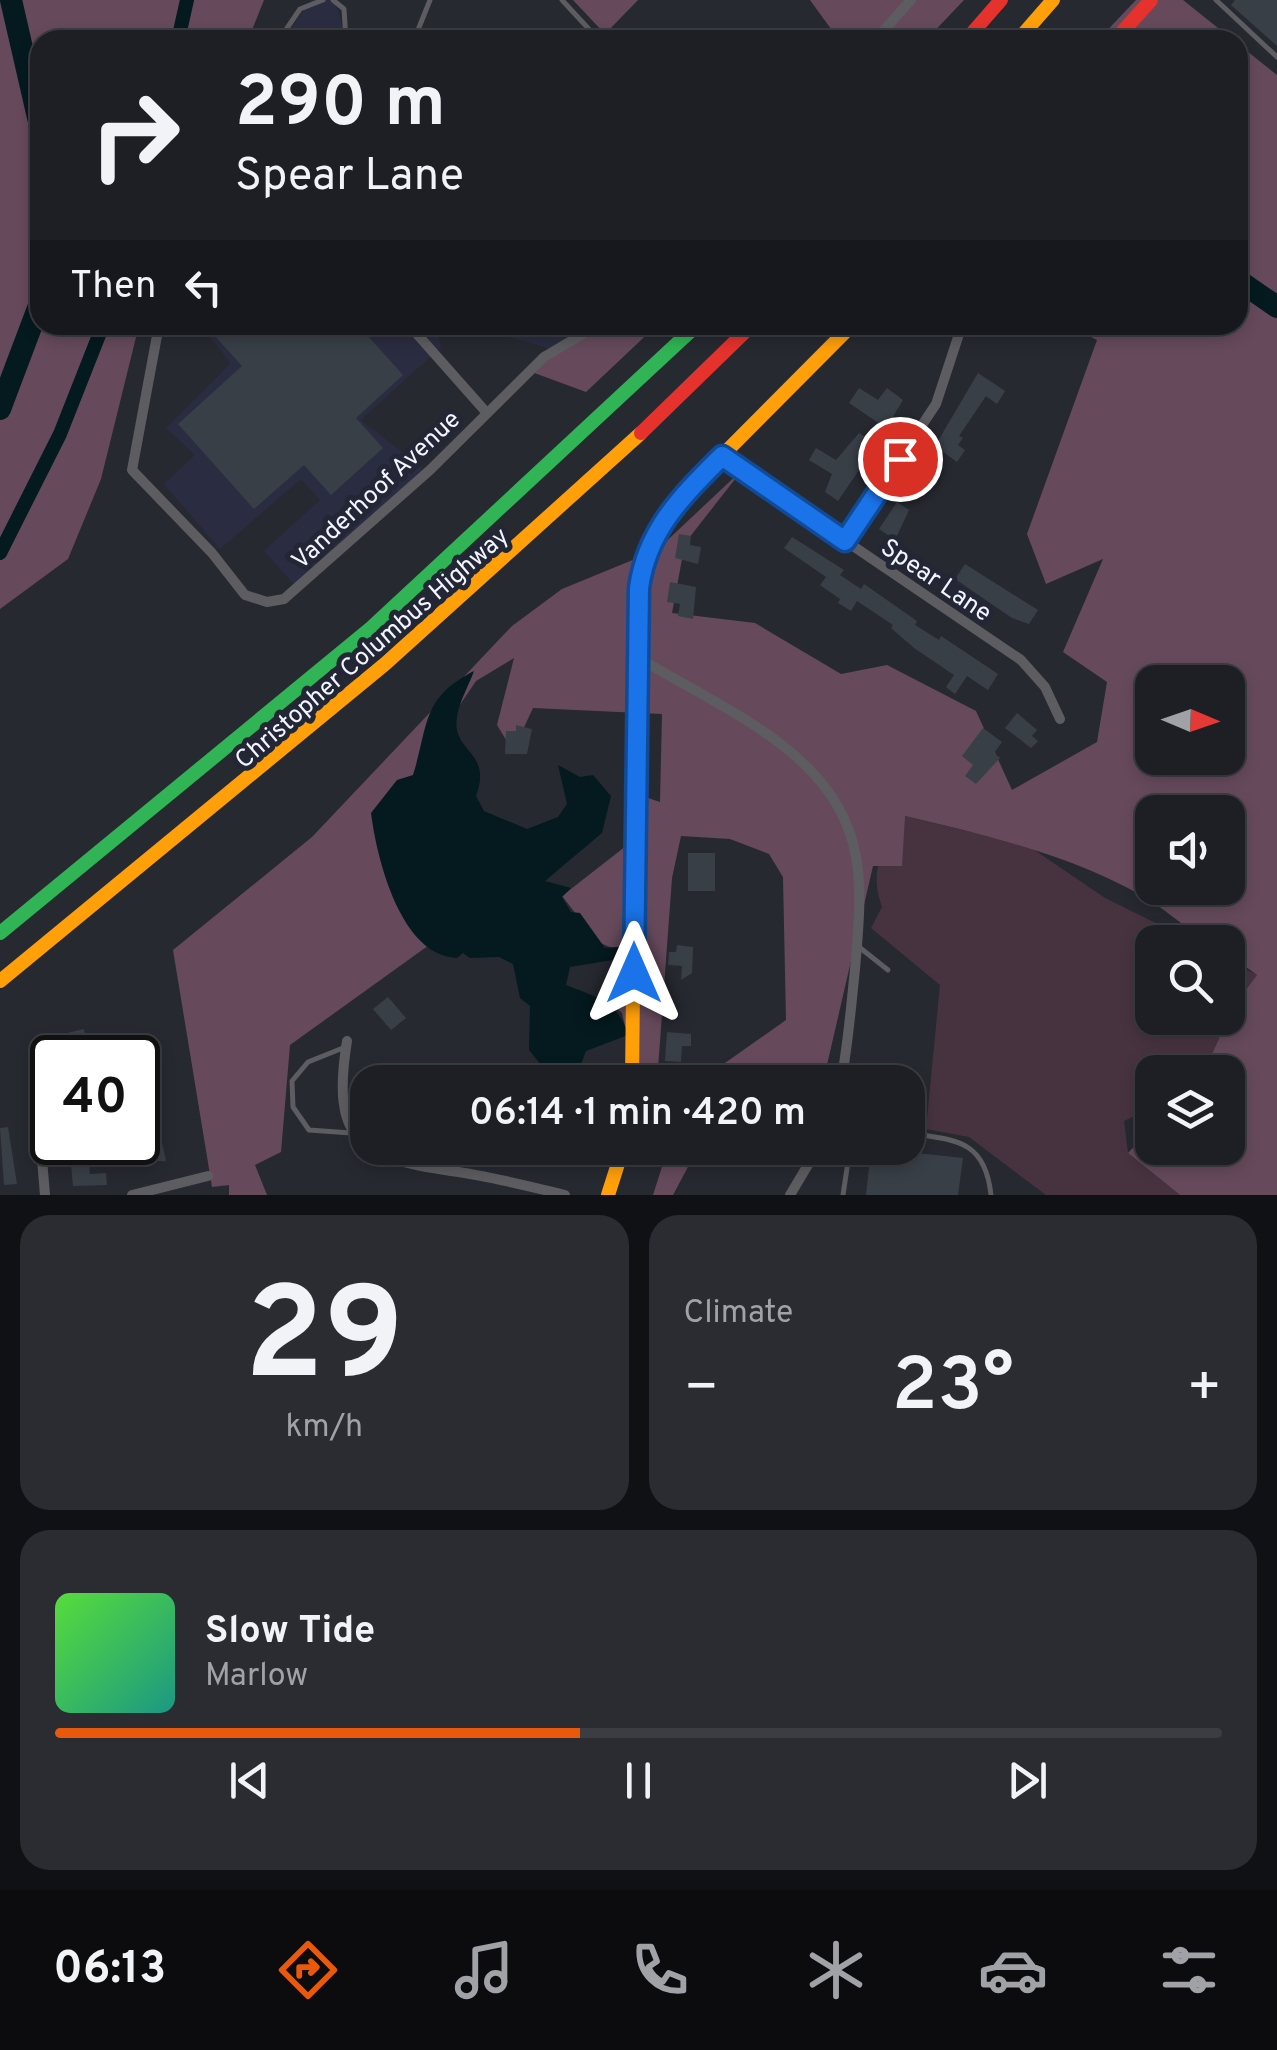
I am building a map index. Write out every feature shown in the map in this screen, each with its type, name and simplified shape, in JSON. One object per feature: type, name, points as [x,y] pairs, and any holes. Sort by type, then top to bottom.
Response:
[{"type":"main road","points":[[975,30],[1002,0]]},
{"type":"main road","points":[[1027,30],[1053,0]]},
{"type":"main road","points":[[1125,30],[1151,0]]},
{"type":"main road","name":"Christopher Columbus Highway","points":[[0,933],[371,628],[564,453],[686,335]]},
{"type":"main road","name":"Christopher Columbus Highway","points":[[0,981],[258,776],[452,609],[741,335]]},
{"type":"main road","points":[[632,1065],[637,657],[639,588],[646,554],[674,504],[842,335]]},
{"type":"main road","points":[[608,1195],[618,1165]]},
{"type":"street","points":[[883,30],[911,0]]},
{"type":"street","name":"Vanderhoof Avenue","points":[[158,335],[132,470],[212,553],[236,587],[267,602],[284,599],[430,470],[486,412]]},
{"type":"street","points":[[419,335],[486,412],[544,356],[581,335]]},
{"type":"street","points":[[845,541],[936,404],[959,335]]},
{"type":"street","name":"Spear Lane","points":[[722,456],[1021,660],[1045,686],[1060,719]]},
{"type":"street","points":[[637,657],[784,748],[819,779],[845,819],[860,864],[862,911],[843,1065]]},
{"type":"street","points":[[347,1044],[343,1100],[350,1122]]},
{"type":"street","points":[[42,1165],[44,1195]]},
{"type":"street","points":[[413,1165],[566,1195]]},
{"type":"street","points":[[790,1195],[808,1165]]},
{"type":"street","points":[[132,1195],[208,1176]]},
{"type":"lane","points":[[286,30],[300,9],[323,0]]},
{"type":"lane","points":[[334,0],[344,8],[345,30]]},
{"type":"lane","points":[[418,30],[430,0]]},
{"type":"lane","points":[[562,0],[590,30]]},
{"type":"lane","points":[[1217,2],[1248,30]]},
{"type":"lane","points":[[1248,30],[1277,57]]},
{"type":"lane","points":[[857,946],[888,970]]},
{"type":"lane","points":[[347,1044],[308,1062],[292,1081],[293,1106],[310,1130],[350,1134]]},
{"type":"lane","points":[[925,1136],[967,1144],[987,1167],[991,1195]]},
{"type":"lane","points":[[842,1195],[847,1165]]},
{"type":"shaded area","points":[[0,0],[264,0],[252,30],[30,30],[30,335],[137,335],[101,479],[68,559],[0,609]]},
{"type":"shaded area","points":[[311,0],[334,0],[344,30],[290,30]]},
{"type":"shaded area","points":[[573,0],[638,0],[609,30],[601,30]]},
{"type":"shaded area","points":[[810,0],[964,0],[936,30],[832,30]]},
{"type":"shaded area","points":[[1136,0],[1183,0],[1220,30],[1108,30]]},
{"type":"shaded area","points":[[1248,52],[1277,75],[1277,1195],[1180,1195],[1143,1165],[1245,1165],[1245,1055],[1212,1055],[1221,1035],[1245,1035],[1245,991],[1257,975],[1245,966],[1245,925],[1185,925],[1157,905],[1245,905],[1245,795],[1135,795],[1135,892],[1055,857],[905,816],[902,866],[873,866],[827,1065],[722,1065],[786,1020],[783,877],[769,854],[730,839],[681,836],[672,878],[658,1065],[634,1065],[622,1013],[600,995],[631,956],[598,942],[562,896],[640,835],[648,798],[660,802],[662,714],[533,708],[513,751],[497,725],[514,658],[476,681],[447,724],[443,935],[290,1045],[281,1152],[255,1165],[267,1195],[229,1195],[229,1185],[212,1187],[173,950],[312,837],[512,626],[562,589],[657,550],[743,469],[685,543],[672,613],[755,623],[841,674],[887,665],[976,711],[1012,790],[1097,742],[1107,682],[1063,652],[1103,559],[1046,584],[1027,534],[1097,340],[1087,335],[1248,335]]},
{"type":"shaded area","points":[[208,335],[438,335],[441,347],[361,420],[427,472],[299,590],[264,551],[320,500],[301,479],[220,549],[164,484],[195,455],[166,428],[231,363]]},
{"type":"shaded area","points":[[502,335],[579,335],[555,350]]},
{"type":"shaded area","points":[[578,335],[646,335],[586,392],[529,371]]},
{"type":"shaded area","points":[[474,671],[460,705],[457,729],[479,769],[476,796],[484,811],[527,829],[558,817],[567,804],[558,765],[580,777],[593,775],[611,796],[602,833],[545,881],[571,888],[562,897],[571,912],[580,913],[605,948],[628,946],[631,957],[570,967],[566,985],[612,1008],[628,1035],[586,1051],[581,1065],[541,1065],[529,1050],[530,1006],[520,998],[513,964],[499,957],[470,958],[463,953],[457,958],[437,953],[407,924],[386,879],[371,813],[397,780],[413,775],[430,714],[444,692]]},
{"type":"shaded area","points":[[904,816],[1027,845],[1105,898],[1160,925],[1135,925],[1135,1035],[1221,1035],[1212,1055],[1135,1055],[1135,1116],[1124,1121],[1128,1153],[1135,1159],[1135,1165],[1143,1165],[1180,1195],[1046,1195],[969,1137],[926,1129],[940,985],[871,928],[882,907],[878,870],[890,838]]},
{"type":"shaded area","points":[[1245,969],[1257,975],[1245,991]]},
{"type":"shaded area","points":[[663,1165],[689,1165],[673,1195],[653,1195]]},
{"type":"building","points":[[1235,0],[1277,0],[1277,46],[1231,5]]},
{"type":"building","points":[[214,335],[367,335],[403,375],[356,418],[383,448],[331,495],[304,465],[254,509],[178,424],[242,366]]},
{"type":"building","points":[[978,373],[1005,391],[997,404],[986,396],[959,436],[963,438],[958,445],[965,450],[957,462],[935,446]]},
{"type":"building","points":[[859,388],[878,400],[887,388],[903,400],[886,428],[849,403]]},
{"type":"building","points":[[859,433],[876,445],[838,501],[825,492],[832,474],[809,460],[816,448],[836,460]]},
{"type":"building","points":[[897,502],[909,510],[895,540],[879,529]]},
{"type":"building","points":[[679,534],[691,536],[690,545],[701,547],[698,564],[675,558]]},
{"type":"building","points":[[792,537],[844,570],[840,575],[861,589],[864,584],[917,621],[915,625],[939,640],[941,636],[998,674],[988,690],[967,676],[955,694],[946,687],[954,675],[914,648],[891,628],[893,625],[857,601],[851,611],[838,603],[840,599],[820,585],[826,577],[784,548]]},
{"type":"building","points":[[965,564],[1038,610],[1029,624],[1012,618],[955,579]]},
{"type":"building","points":[[670,582],[696,587],[693,619],[678,616],[680,604],[667,602]]},
{"type":"building","points":[[1017,713],[1037,730],[1032,736],[1038,741],[1031,748],[1005,728]]},
{"type":"building","points":[[516,725],[532,729],[527,754],[505,754],[506,731],[516,731]]},
{"type":"building","points":[[983,728],[1002,742],[994,753],[1000,758],[976,784],[965,776],[973,765],[962,756]]},
{"type":"building","points":[[688,853],[715,853],[715,891],[688,891]]},
{"type":"building","points":[[677,945],[693,947],[692,973],[681,980],[682,966],[668,965],[669,952],[676,952]]},
{"type":"building","points":[[388,997],[406,1018],[391,1030],[373,1009]]},
{"type":"building","points":[[84,1029],[85,1035],[63,1035]]},
{"type":"building","points":[[667,1032],[691,1034],[691,1046],[682,1046],[681,1062],[665,1061]]},
{"type":"building","points":[[8,1127],[17,1184],[4,1185],[0,1128]]},
{"type":"building","points":[[161,1138],[166,1161],[160,1161]]},
{"type":"building","points":[[925,1154],[963,1158],[958,1195],[866,1195],[869,1165],[925,1165]]},
{"type":"building","points":[[71,1165],[89,1165],[90,1174],[106,1173],[107,1185],[73,1186]]},
{"type":"waterway","points":[[11,0],[30,83]]},
{"type":"waterway","points":[[180,30],[187,0]]},
{"type":"waterway","points":[[1248,287],[1277,307]]},
{"type":"waterway","points":[[0,409],[30,330]]},
{"type":"waterway","points":[[0,553],[60,434],[99,335]]},
{"type":"traffic: fast","points":[[0,933],[371,628],[686,335]]},
{"type":"traffic: slow","points":[[1027,30],[1053,0]]},
{"type":"traffic: slow","points":[[632,1065],[637,617],[644,567],[664,523],[683,495],[842,335]]},
{"type":"traffic: slow","points":[[0,981],[385,664],[641,433]]},
{"type":"traffic: slow","points":[[608,1195],[618,1165]]},
{"type":"traffic: jam","points":[[975,30],[1001,0]]},
{"type":"traffic: jam","points":[[1124,30],[1151,0]]},
{"type":"traffic: jam","points":[[641,433],[742,335]]},
{"type":"route","points":[[634,973],[639,588],[641,570],[656,532],[674,504],[722,456],[845,541],[900,459]]}]
